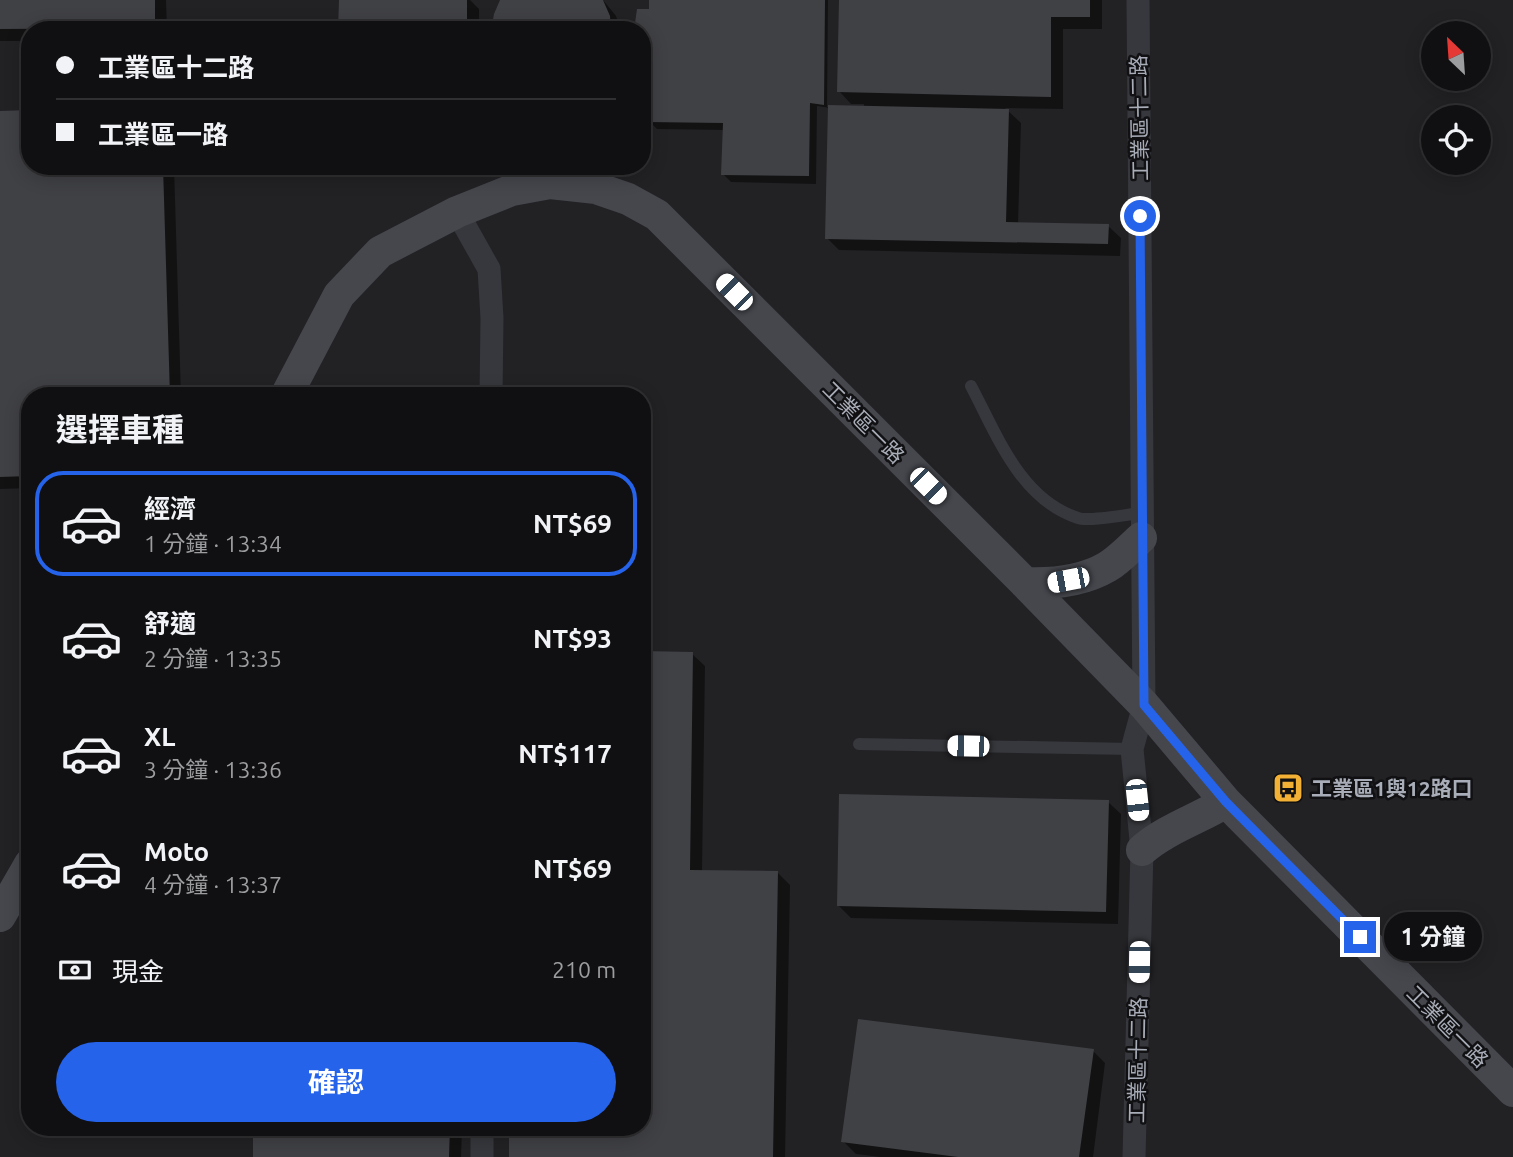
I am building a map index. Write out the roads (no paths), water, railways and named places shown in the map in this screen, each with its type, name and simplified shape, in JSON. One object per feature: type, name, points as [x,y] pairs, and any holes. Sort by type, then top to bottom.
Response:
[{"type":"street","name":"工業區十二路","points":[[1134,1157],[1142,850],[1132,749],[1144,705],[1138,0]]},
{"type":"street","name":"工業區一路","points":[[291,387],[339,295],[380,252],[457,212],[512,190],[550,183],[596,188],[628,198],[657,215],[1026,583],[1144,705],[1226,802],[1513,1091]]},
{"type":"street","points":[[457,212],[489,269],[492,318],[491,387]]},
{"type":"street","points":[[1026,583],[1048,584],[1090,575],[1107,567],[1142,526]]},
{"type":"street","points":[[1142,850],[1154,840],[1226,802]]},
{"type":"street","points":[[0,916],[21,880]]},
{"type":"street","points":[[482,1136],[482,1157]]},
{"type":"lane","points":[[971,386],[1023,480],[1042,499],[1079,519],[1142,526]]},
{"type":"lane","points":[[859,744],[1132,749]]},
{"type":"place","name":"工業區1與12路口","points":[[1288,788]]}]
